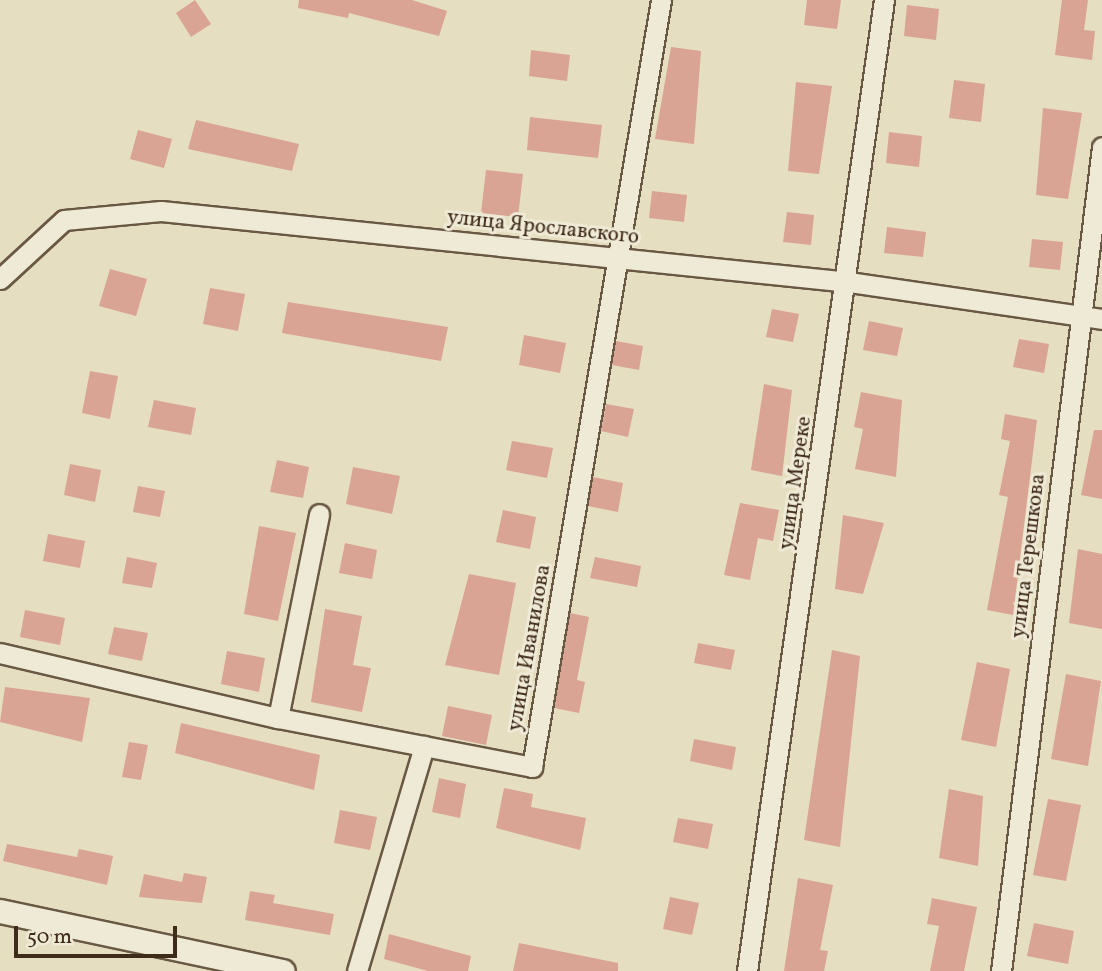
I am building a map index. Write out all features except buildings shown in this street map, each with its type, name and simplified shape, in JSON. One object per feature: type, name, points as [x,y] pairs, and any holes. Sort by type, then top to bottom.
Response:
[{"type":"street","name":"улица Иванилова","points":[[0,653],[278,718],[532,767],[621,259],[661,0]]},
{"type":"street","name":"улица Мереке","points":[[747,971],[849,282],[884,0]]},
{"type":"street","name":"улица Терешкова","points":[[1001,971],[1102,147]]},
{"type":"street","name":"улица Ярославского","points":[[0,279],[64,220],[161,212],[849,282],[1102,319]]},
{"type":"street","points":[[278,718],[319,514]]},
{"type":"street","points":[[357,971],[424,746]]},
{"type":"street","points":[[0,911],[283,971]]}]
